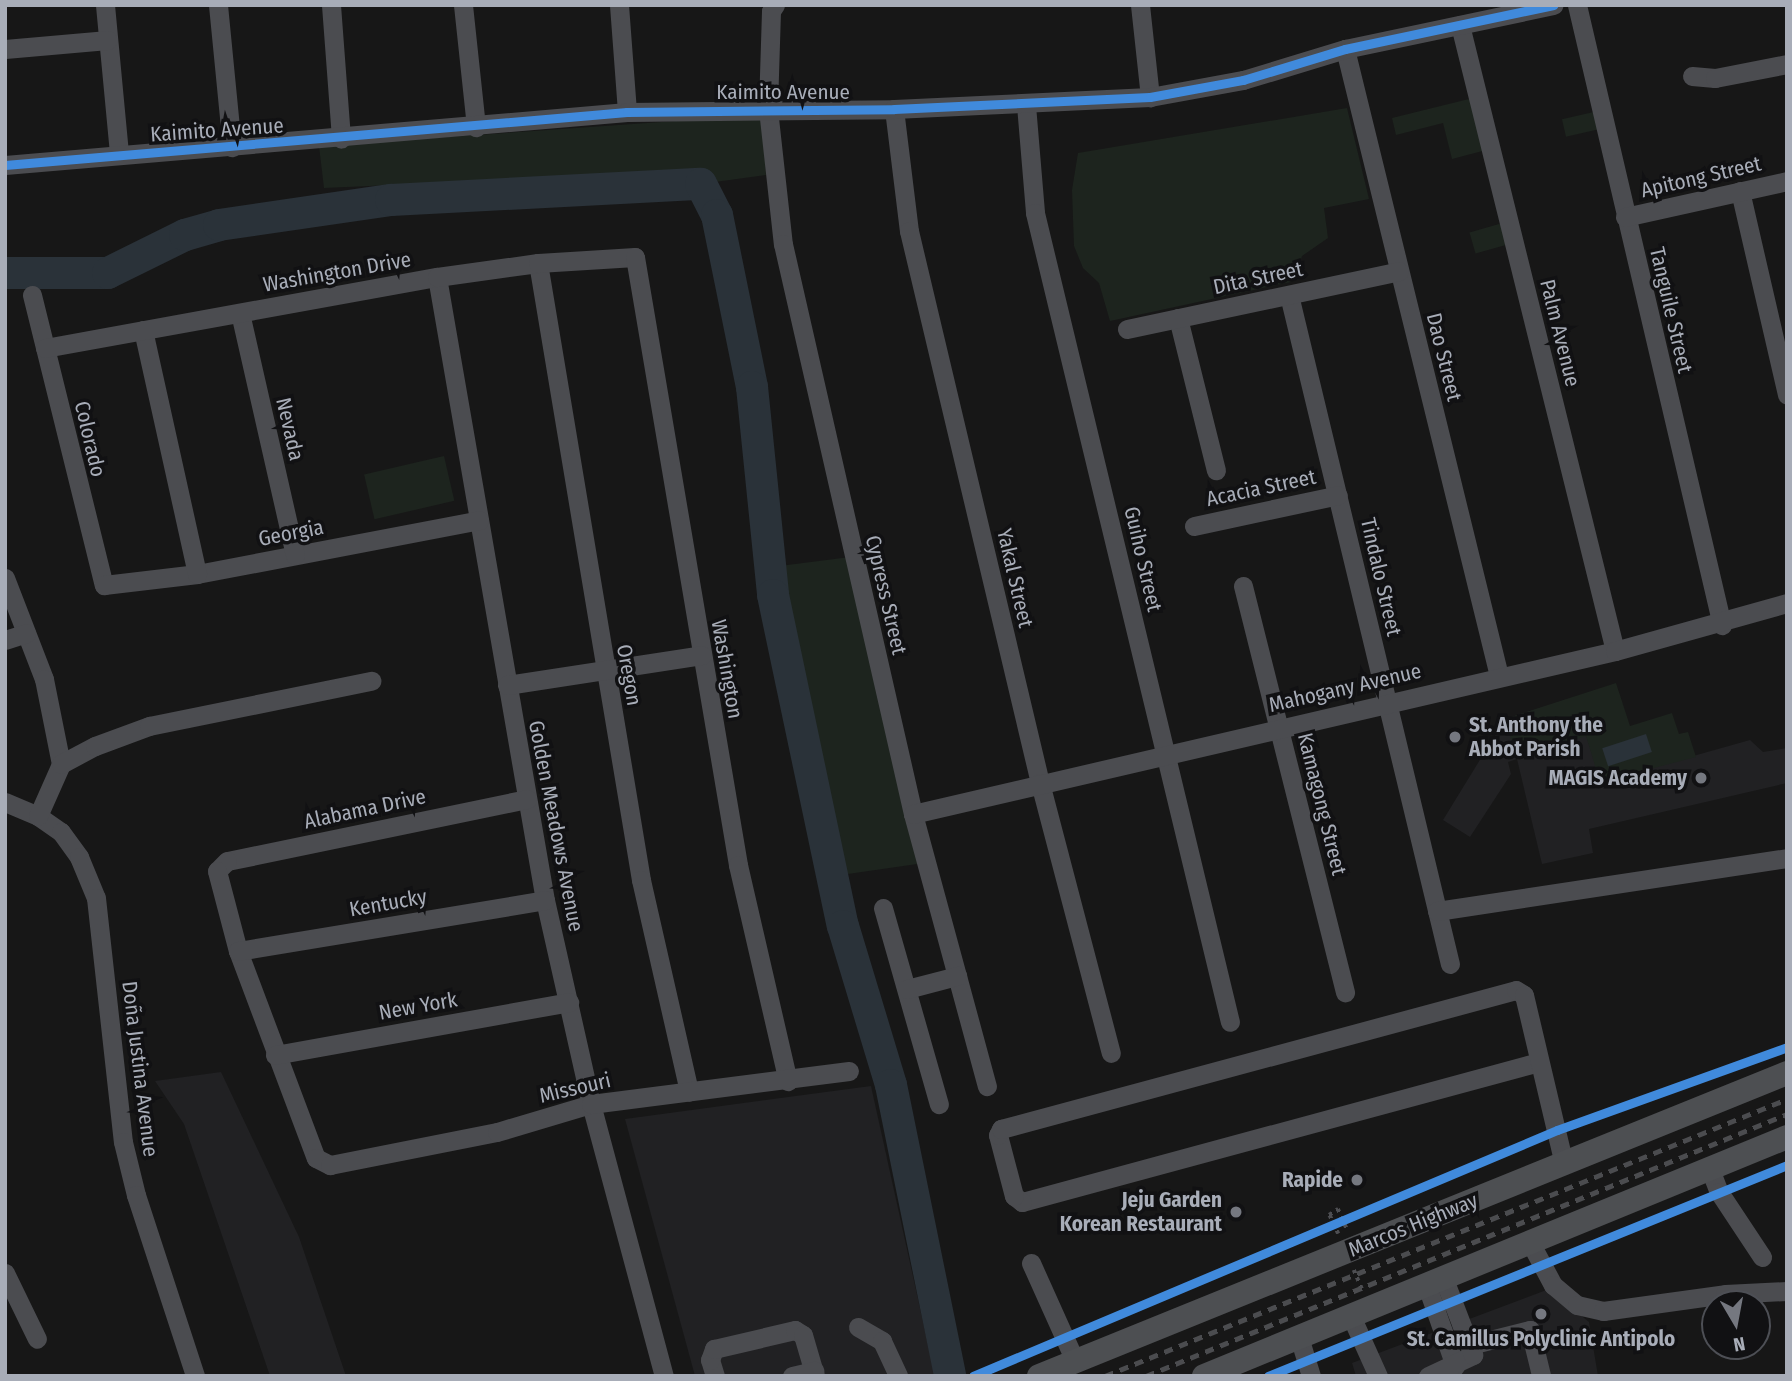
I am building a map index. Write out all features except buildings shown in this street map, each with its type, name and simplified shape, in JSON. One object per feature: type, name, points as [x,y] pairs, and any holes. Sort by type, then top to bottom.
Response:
[{"type":"main road","name":"Marcos Highway","points":[[1039,1376],[1787,1073]]},
{"type":"main road","points":[[1204,1376],[1241,1369],[1299,1337],[1787,1137]]},
{"type":"street","points":[[105,5],[119,153]]},
{"type":"street","points":[[218,5],[232,147]]},
{"type":"street","points":[[331,5],[341,139]]},
{"type":"street","points":[[463,5],[476,127]]},
{"type":"street","points":[[619,5],[627,112]]},
{"type":"street","name":"Cypress Street","points":[[775,5],[771,11],[768,109],[783,244],[913,814],[986,1086]]},
{"type":"street","points":[[1140,5],[1150,97]]},
{"type":"street","name":"Kaimito Avenue","points":[[5,165],[119,153],[341,139],[627,112],[894,109],[1026,105],[1150,97],[1243,79],[1345,49],[1553,5]]},
{"type":"street","name":"Tanguile Street","points":[[1577,5],[1721,625]]},
{"type":"street","name":"Palm Avenue","points":[[1460,25],[1615,651]]},
{"type":"street","points":[[5,49],[108,40]]},
{"type":"street","name":"Dao Street","points":[[1345,49],[1499,676]]},
{"type":"street","points":[[1692,76],[1715,78],[1787,64]]},
{"type":"street","name":"Guiho Street","points":[[1026,105],[1035,213],[1230,1022]]},
{"type":"street","name":"Yakal Street","points":[[894,109],[909,231],[1040,783],[1111,1053]]},
{"type":"street","name":"Apitong Street","points":[[1625,217],[1787,181]]},
{"type":"street","points":[[1740,191],[1787,395]]},
{"type":"street","name":"Washington Drive","points":[[45,348],[437,277],[538,263],[631,256],[637,261]]},
{"type":"street","name":"Washington","points":[[637,261],[737,865],[788,1081]]},
{"type":"street","name":"Oregon","points":[[538,263],[641,880],[689,1092]]},
{"type":"street","name":"Dita Street","points":[[1126,329],[1399,271]]},
{"type":"street","name":"Golden Meadows Avenue","points":[[437,277],[545,900],[591,1104],[664,1376]]},
{"type":"street","name":"Colorado","points":[[32,295],[100,578],[112,587]]},
{"type":"street","name":"Tindalo Street","points":[[1289,295],[1450,964]]},
{"type":"street","name":"Nevada","points":[[240,313],[295,555]]},
{"type":"street","points":[[1178,318],[1216,470]]},
{"type":"street","points":[[144,330],[197,574]]},
{"type":"street","name":"Acacia Street","points":[[1194,526],[1338,495]]},
{"type":"street","name":"Georgia","points":[[112,587],[197,574],[479,520]]},
{"type":"street","points":[[5,578],[44,680],[61,764],[38,816]]},
{"type":"street","name":"Kamagong Street","points":[[1244,586],[1345,992]]},
{"type":"street","name":"Mahogany Avenue","points":[[913,814],[1615,651],[1721,625],[1787,603]]},
{"type":"street","points":[[5,640],[26,633]]},
{"type":"street","points":[[507,685],[702,655]]},
{"type":"street","points":[[61,764],[95,746],[149,726],[371,681]]},
{"type":"street","name":"Alabama Drive","points":[[238,951],[217,871],[227,861],[527,799]]},
{"type":"street","name":"Doña Justina Avenue","points":[[5,802],[38,816],[61,832],[79,857],[96,898],[123,1142],[136,1195],[195,1376]]},
{"type":"street","points":[[1437,911],[1787,858]]},
{"type":"street","name":"Kentucky","points":[[238,951],[545,900]]},
{"type":"street","points":[[883,908],[939,1104]]},
{"type":"street","points":[[238,951],[275,1055]]},
{"type":"street","points":[[907,989],[957,976]]},
{"type":"street","points":[[1539,1062],[1022,1202],[1014,1196],[998,1135],[1001,1129],[1516,990],[1524,995],[1564,1164]]},
{"type":"street","name":"New York","points":[[275,1055],[569,1002]]},
{"type":"street","name":"Missouri","points":[[275,1055],[316,1158],[330,1165],[497,1132],[591,1104],[788,1081],[849,1071]]},
{"type":"street","points":[[1710,1169],[1727,1206],[1762,1257]]},
{"type":"street","points":[[1531,1244],[1553,1285],[1577,1305],[1603,1311],[1725,1294],[1787,1291]]},
{"type":"street","points":[[1031,1264],[1074,1361]]},
{"type":"street","points":[[5,1273],[37,1339]]},
{"type":"street","points":[[1428,1376],[1471,1359],[1470,1345],[1435,1282]]},
{"type":"street","points":[[1435,1282],[1455,1366]]},
{"type":"street","points":[[1351,1316],[1378,1376]]},
{"type":"street","points":[[858,1327],[882,1340],[898,1376]]},
{"type":"street","points":[[715,1376],[710,1360],[714,1349],[795,1330],[803,1335],[814,1373],[792,1376]]},
{"type":"street","points":[[1470,1345],[1530,1330],[1541,1375]]},
{"type":"street","points":[[1299,1337],[1311,1376]]},
{"type":"path","points":[[1329,1214],[1338,1209],[1341,1216]]},
{"type":"path","points":[[1319,1230],[1356,1215]]},
{"type":"shaded area","points":[[1477,97],[1490,149],[1452,159],[1443,123],[1396,135],[1392,118]]},
{"type":"shaded area","points":[[1347,108],[1369,199],[1324,208],[1328,238],[1302,256],[1295,281],[1110,321],[1099,283],[1083,268],[1074,246],[1072,190],[1078,153]]},
{"type":"shaded area","points":[[1598,111],[1602,129],[1566,137],[1562,119]]},
{"type":"shaded area","points":[[762,115],[766,175],[715,182],[703,171],[324,188],[319,146]]},
{"type":"shaded area","points":[[1506,222],[1512,243],[1476,254],[1469,232]]},
{"type":"shaded area","points":[[444,456],[454,501],[374,519],[364,474]]},
{"type":"shaded area","points":[[858,556],[931,862],[834,876],[795,726],[764,568]]},
{"type":"shaded area","points":[[1616,683],[1630,726],[1672,713],[1679,734],[1688,732],[1696,757],[1600,782],[1586,736],[1517,759],[1505,719]]},
{"type":"shaded area","name":"MAGIS Academy","points":[[1574,697],[1601,782],[1750,740],[1763,752],[1787,748],[1787,783],[1589,829],[1593,853],[1542,864],[1517,759],[1508,762],[1511,774],[1470,837],[1443,820],[1505,719]]},
{"type":"shaded area","points":[[1646,734],[1652,752],[1608,766],[1602,748]]},
{"type":"shaded area","points":[[221,1072],[299,1237],[346,1376],[270,1376],[184,1124],[155,1081]]},
{"type":"shaded area","points":[[871,1086],[935,1376],[695,1376],[625,1119]]},
{"type":"shaded area","points":[[1549,1289],[1589,1322],[1598,1376],[1356,1376],[1352,1363]]},
{"type":"waterway","points":[[5,273],[108,273],[185,235],[219,225],[391,200],[701,184],[717,215],[752,387],[773,595],[843,926],[891,1085],[950,1376]]},
{"type":"railway","points":[[1105,1376],[1787,1099]]},
{"type":"railway","points":[[1146,1376],[1787,1114]]},
{"type":"cycle path","points":[[5,165],[627,112],[894,109],[1150,97],[1243,80],[1345,49],[1553,5]]},
{"type":"cycle path","points":[[973,1376],[1557,1130],[1787,1047]]},
{"type":"cycle path","points":[[1268,1376],[1787,1165]]},
{"type":"place","name":"St. Anthony the Abbot Parish","points":[[1455,737]]},
{"type":"place","name":"MAGIS Academy","points":[[1701,778]]},
{"type":"place","name":"Rapide","points":[[1357,1180]]},
{"type":"place","name":"Jeju Garden Korean Restaurant","points":[[1236,1212]]},
{"type":"place","name":"St. Camillus Polyclinic Antipolo","points":[[1541,1314]]}]
